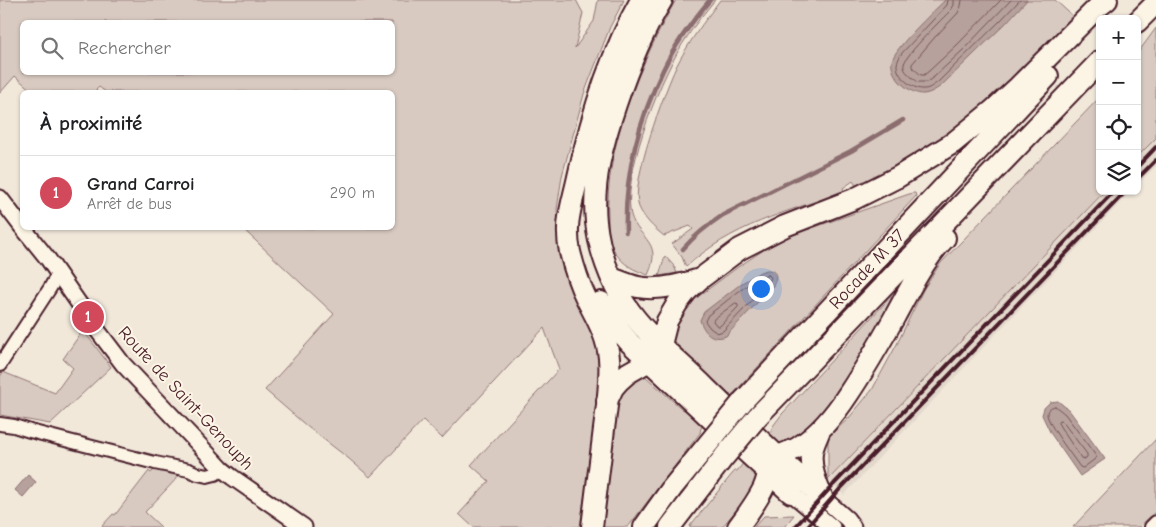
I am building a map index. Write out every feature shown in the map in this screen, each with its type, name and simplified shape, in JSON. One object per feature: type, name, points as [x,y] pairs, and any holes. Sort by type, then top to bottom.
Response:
[{"type":"highway","points":[[592,527],[610,371],[607,346],[602,330],[580,286],[570,251],[567,233],[568,215],[584,146],[601,89],[623,35],[641,0]]},
{"type":"highway","points":[[655,353],[648,332],[626,305],[612,278],[602,249],[596,223],[595,208],[597,178],[602,150],[619,94],[640,40],[662,0]]},
{"type":"highway","points":[[607,401],[613,388],[619,381],[655,353],[667,322],[677,304],[700,279],[740,249],[784,226],[854,199],[898,177],[953,143],[992,112],[1106,0]]},
{"type":"highway","name":"Rocade M 37","points":[[1104,15],[1117,0]]},
{"type":"highway","points":[[1141,18],[1156,3]]},
{"type":"highway","name":"Rocade M 37","points":[[644,527],[672,488],[743,401],[1096,23]]},
{"type":"highway","name":"Rocade M 37","points":[[670,527],[758,416],[1096,65]]},
{"type":"highway","points":[[738,527],[764,487],[772,465],[801,446],[820,430],[844,400],[883,338],[928,260],[941,242],[985,195],[989,177]]},
{"type":"highway","points":[[576,185],[576,216],[582,259],[597,296],[610,317],[625,336],[655,353],[772,465],[822,497]]},
{"type":"highway","points":[[612,278],[648,288],[684,284],[700,279]]},
{"type":"highway","points":[[820,430],[811,455],[813,469],[822,497]]},
{"type":"highway","points":[[738,527],[763,506],[780,496],[791,493],[772,465]]},
{"type":"street","name":"Route de Saint-Genouph","points":[[0,198],[20,223]]},
{"type":"street","name":"Route de Saint-Genouph","points":[[25,230],[123,364],[222,469],[242,485],[304,527]]},
{"type":"street","points":[[0,365],[58,274]]},
{"type":"street","points":[[0,425],[14,426],[207,476],[215,474],[222,469]]},
{"type":"street","points":[[189,470],[200,464],[208,454]]},
{"type":"street","points":[[791,493],[832,527]]},
{"type":"street","points":[[822,497],[853,527]]},
{"type":"street","points":[[1150,527],[1156,522]]},
{"type":"shaded area","points":[[0,0],[576,0],[583,13],[575,48],[594,21],[598,0],[624,0],[610,27],[584,94],[562,176],[557,209],[560,246],[600,350],[600,369],[580,527],[473,527],[459,514],[489,481],[471,465],[559,369],[544,328],[442,438],[423,420],[370,477],[265,390],[334,314],[244,230],[395,230],[395,90],[103,90],[99,87],[96,90],[31,90],[15,76],[0,93]]},
{"type":"shaded area","points":[[676,0],[715,0],[690,32],[667,73],[647,120],[633,169],[630,210],[633,220],[651,246],[653,253],[648,275],[625,264],[613,248],[608,227],[608,192],[612,163],[627,106],[650,50]]},
{"type":"shaded area","points":[[720,0],[1055,0],[1076,19],[971,120],[914,158],[857,187],[853,181],[843,188],[844,192],[781,213],[741,230],[703,253],[686,267],[682,257],[672,244],[693,229],[690,226],[664,236],[657,230],[646,219],[639,207],[637,196],[639,179],[643,159],[664,96],[676,67],[691,41]]},
{"type":"shaded area","points":[[1156,28],[1156,138],[1141,153],[1141,60],[1141,49]]},
{"type":"shaded area","points":[[1096,101],[1096,195],[1101,195],[828,480],[828,437],[848,419],[872,390],[923,290],[940,264]]},
{"type":"shaded area","points":[[1156,138],[1156,166],[1141,181],[1141,153]]},
{"type":"shaded area","points":[[915,193],[916,196],[733,394],[730,395],[668,340],[672,324],[691,302],[768,247],[789,236]]},
{"type":"shaded area","points":[[1101,195],[1127,195],[844,495],[828,480]]},
{"type":"shaded area","points":[[665,256],[674,266],[677,273],[659,276]]},
{"type":"shaded area","points":[[909,277],[871,346],[821,416],[804,434],[782,445],[770,434],[773,426],[782,414]]},
{"type":"shaded area","points":[[83,330],[111,367],[50,424],[0,415],[0,377],[3,372],[55,393],[73,368],[63,359]]},
{"type":"shaded area","points":[[645,376],[682,409],[690,412],[704,424],[700,433],[628,527],[597,527],[615,407],[629,384]]},
{"type":"shaded area","points":[[1156,439],[1156,511],[1139,527],[1073,527]]},
{"type":"shaded area","points":[[745,461],[759,473],[757,480],[749,495],[722,527],[689,527],[733,473]]},
{"type":"shaded area","points":[[154,470],[179,476],[145,512],[161,527],[102,527],[113,514],[115,515],[149,471],[151,473]]},
{"type":"shaded area","points":[[794,515],[784,527],[754,527],[764,516]]},
{"type":"water","points":[[945,0],[1027,0],[941,86],[929,93],[918,93],[907,88],[897,78],[892,67],[892,61],[900,47]]},
{"type":"water","points":[[767,270],[774,272],[776,276],[772,287],[726,336],[713,337],[710,335],[704,329],[700,320],[704,312],[742,283]]},
{"type":"water","points":[[1058,401],[1069,410],[1105,459],[1080,476],[1051,434],[1042,415],[1044,408],[1050,402]]},
{"type":"water","points":[[28,475],[36,482],[23,497],[15,490]]},
{"type":"waterway","points":[[626,232],[630,169],[640,128],[654,89],[673,52],[710,0]]},
{"type":"waterway","points":[[683,249],[702,230],[723,215],[851,151],[903,120]]},
{"type":"railway","points":[[1141,163],[1156,147]]},
{"type":"railway","points":[[1141,175],[1156,160]]},
{"type":"railway","points":[[795,527],[1110,195]]},
{"type":"railway","points":[[807,527],[840,489],[1122,195]]},
{"type":"place","name":"Grand Carroi","points":[[88,317]]}]
